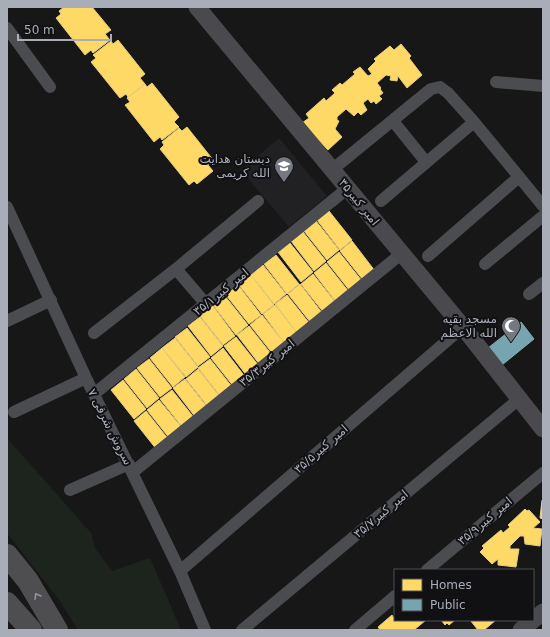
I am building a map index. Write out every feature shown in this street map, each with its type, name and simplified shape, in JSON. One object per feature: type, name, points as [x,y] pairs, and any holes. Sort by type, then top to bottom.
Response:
[{"type":"highway","points":[[7,555],[28,581],[57,630]]},
{"type":"highway","points":[[7,603],[31,630]]},
{"type":"street","name":"امیر کبیر۳۵","points":[[197,7],[463,327],[543,429]]},
{"type":"street","points":[[7,28],[50,87]]},
{"type":"street","points":[[496,82],[543,86]]},
{"type":"street","points":[[333,169],[431,89],[440,87],[448,93],[474,122],[543,206]]},
{"type":"street","points":[[392,121],[426,162]]},
{"type":"street","points":[[381,201],[474,122]]},
{"type":"street","points":[[428,256],[519,177]]},
{"type":"street","name":"امیر کبیر۳۵/۱","points":[[94,394],[348,188]]},
{"type":"street","points":[[94,333],[176,269],[258,201]]},
{"type":"street","name":"سروش شرقی ۷","points":[[7,207],[11,225],[51,300],[86,378],[180,571],[205,630]]},
{"type":"street","points":[[485,264],[543,216]]},
{"type":"street","name":"امیر کبیر۳۵/۳","points":[[70,490],[131,468],[401,254]]},
{"type":"street","points":[[176,269],[206,304]]},
{"type":"street","points":[[529,294],[543,283]]},
{"type":"street","points":[[7,321],[51,300]]},
{"type":"street","name":"امیر کبیر۳۵/۵","points":[[180,571],[463,327]]},
{"type":"street","points":[[14,412],[86,378]]},
{"type":"street","name":"امیر کبیر۳۵/۷","points":[[242,630],[519,399]]},
{"type":"street","name":"امیر کبیر۳۵/۹","points":[[427,569],[543,473]]},
{"type":"street","points":[[355,630],[394,597]]},
{"type":"street","points":[[534,619],[543,612]]},
{"type":"street","points":[[521,630],[532,621]]},
{"type":"shaded area","name":"دبستان هدایت الله کریمی","points":[[279,138],[327,196],[289,227],[241,170]]},
{"type":"shaded area","points":[[7,438],[91,533],[95,548],[112,571],[150,558],[181,630],[78,630],[60,601],[7,533]]},
{"type":"building: Homes","points":[[64,7],[92,7],[111,30],[105,34],[110,40],[93,53],[91,50],[85,55],[56,18],[61,14],[59,11]]},
{"type":"building: Homes","points":[[118,40],[145,74],[140,78],[145,84],[128,97],[126,94],[120,98],[91,62],[96,58],[93,55],[111,41],[113,44]]},
{"type":"building: Homes","points":[[401,44],[411,56],[409,58],[422,75],[407,88],[398,76],[397,81],[390,80],[391,76],[386,75],[377,83],[383,93],[379,96],[382,99],[376,104],[374,101],[371,103],[368,99],[363,103],[367,110],[361,115],[358,112],[354,116],[346,109],[337,117],[337,120],[339,121],[335,129],[342,137],[328,150],[302,123],[309,118],[306,114],[324,98],[326,101],[335,93],[332,90],[340,83],[342,85],[355,74],[353,72],[360,67],[368,76],[372,74],[368,69],[376,61],[374,59],[390,46],[394,50]]},
{"type":"building: Homes","points":[[152,83],[179,117],[174,122],[179,127],[162,140],[160,137],[154,142],[125,105],[130,102],[127,98],[145,84],[147,87]]},
{"type":"building: Homes","points":[[187,127],[214,161],[208,165],[213,171],[197,184],[194,181],[189,185],[160,149],[164,145],[162,142],[179,128],[182,131]]},
{"type":"building: Homes","points":[[329,211],[352,240],[340,250],[317,220]]},
{"type":"building: Homes","points":[[316,221],[339,250],[327,260],[304,231]]},
{"type":"building: Homes","points":[[303,232],[326,261],[314,271],[291,241]]},
{"type":"building: Homes","points":[[352,241],[375,271],[363,280],[340,251]]},
{"type":"building: Homes","points":[[290,243],[313,272],[301,282],[278,252]]},
{"type":"building: Homes","points":[[339,252],[362,281],[350,291],[327,262]]},
{"type":"building: Homes","points":[[276,255],[299,284],[287,294],[264,264]]},
{"type":"building: Homes","points":[[326,263],[349,292],[336,302],[314,273]]},
{"type":"building: Homes","points":[[263,265],[286,294],[274,304],[251,275]]},
{"type":"building: Homes","points":[[313,274],[336,303],[324,313],[301,284]]},
{"type":"building: Homes","points":[[251,275],[274,305],[262,314],[239,285]]},
{"type":"building: Homes","points":[[300,284],[323,314],[311,323],[288,294]]},
{"type":"building: Homes","points":[[238,285],[261,315],[249,324],[226,295]]},
{"type":"building: Homes","points":[[287,295],[310,324],[298,334],[275,304]]},
{"type":"building: Homes","points":[[225,296],[248,325],[236,335],[213,305]]},
{"type":"building: Homes","points":[[275,305],[298,334],[285,344],[263,314]]},
{"type":"building: Homes","points":[[213,306],[235,336],[223,345],[200,316]]},
{"type":"building: Homes","points":[[262,315],[285,344],[273,354],[250,325]]},
{"type":"building: Homes","points":[[200,317],[223,346],[211,356],[188,326]]},
{"type":"building: Homes","points":[[249,326],[272,355],[260,365],[237,335]]},
{"type":"building: Homes","points":[[187,328],[210,357],[198,366],[175,337]]},
{"type":"building: Homes","points":[[236,337],[259,366],[247,376],[224,346]]},
{"type":"building: Homes","points":[[175,338],[198,367],[186,377],[162,348]]},
{"type":"building: Homes","points":[[162,348],[185,377],[173,387],[150,358]]},
{"type":"building: Homes","points":[[223,348],[246,378],[234,387],[211,358]]},
{"type":"building: Homes","points":[[149,359],[172,388],[160,397],[137,368]]},
{"type":"building: Homes","points":[[210,359],[233,388],[221,397],[198,368]]},
{"type":"building: Homes","points":[[136,369],[159,398],[147,408],[124,379]]},
{"type":"building: Homes","points":[[198,369],[221,398],[209,408],[186,379]]},
{"type":"building: Homes","points":[[185,379],[208,408],[196,418],[173,388]]},
{"type":"building: Homes","points":[[123,380],[146,409],[134,419],[111,390]]},
{"type":"building: Homes","points":[[172,390],[195,419],[183,428],[160,399]]},
{"type":"building: Homes","points":[[159,400],[183,429],[170,439],[147,410]]},
{"type":"building: Homes","points":[[146,411],[169,440],[157,450],[134,421]]},
{"type":"building: Homes","points":[[543,500],[543,519],[540,518]]},
{"type":"building: Homes","points":[[525,509],[527,511],[529,510],[540,522],[533,528],[542,529],[540,546],[525,544],[524,536],[520,536],[510,546],[510,549],[519,549],[516,567],[498,565],[498,559],[492,564],[480,552],[484,548],[482,546],[501,530],[503,533],[510,527],[508,525]]},
{"type":"building: Homes","points":[[392,615],[394,621],[425,621],[414,630],[380,630],[378,627]]},
{"type":"building: Homes","points":[[442,621],[454,621],[449,625],[447,623],[445,625]]},
{"type":"building: Homes","points":[[471,621],[495,621],[484,630],[478,630]]},
{"type":"building: Public","name":"مسجد بقیه الله الاعظم","points":[[521,322],[534,339],[502,365],[488,348]]},
{"type":"place","name":"دبستان هدایت الله کریمی","points":[[284,183]]},
{"type":"place","name":"مسجد بقیه الله الاعظم","points":[[511,343]]}]
